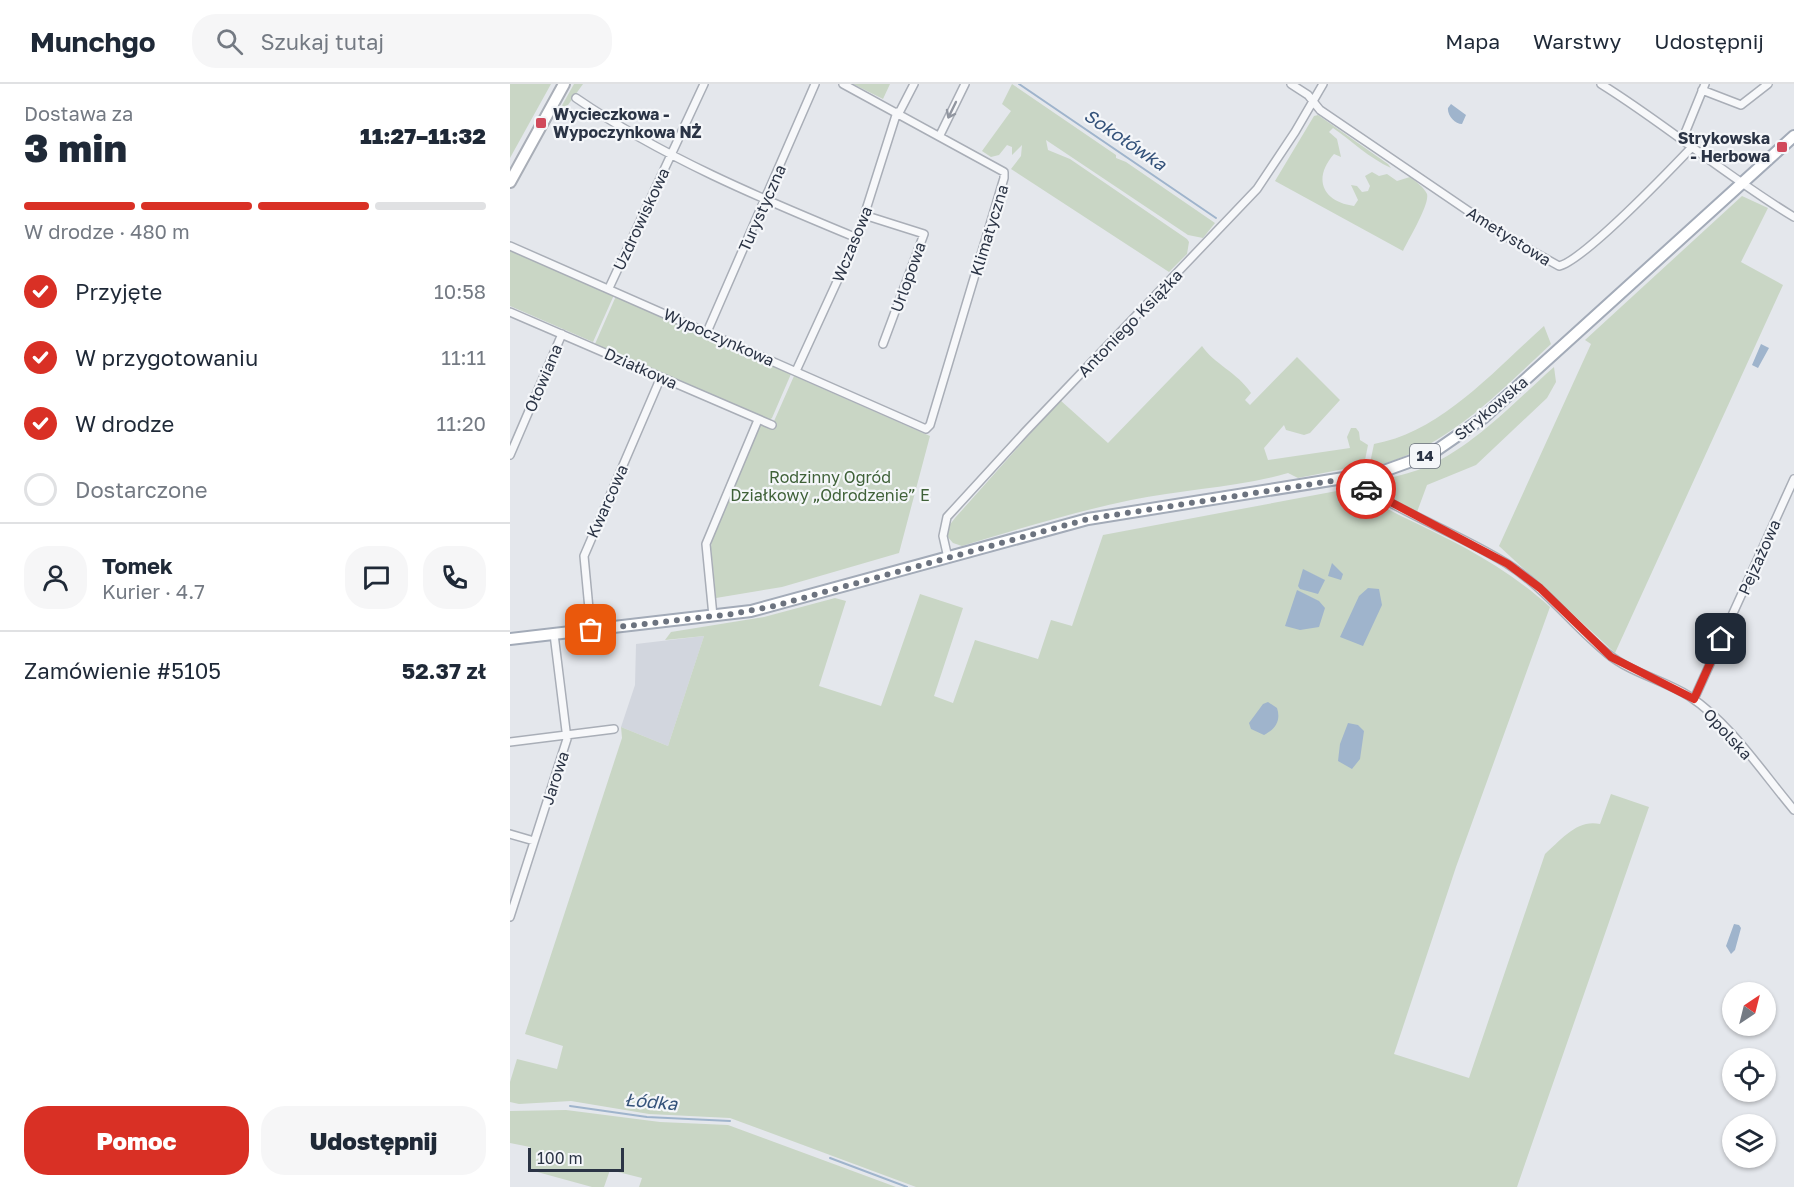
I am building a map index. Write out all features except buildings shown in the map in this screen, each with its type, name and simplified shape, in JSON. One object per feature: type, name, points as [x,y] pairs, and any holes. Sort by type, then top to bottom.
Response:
[{"type":"main road","points":[[510,182],[564,84]]},
{"type":"main road","name":"Strykowska","points":[[510,639],[713,616],[794,601],[1047,529],[1116,514],[1351,478],[1414,462],[1463,434],[1794,136]]},
{"type":"street","name":"Uzdrowiskowa","points":[[609,288],[704,84]]},
{"type":"street","name":"Turystyczna","points":[[707,332],[815,84]]},
{"type":"street","name":"Klimatyczna","points":[[843,84],[1000,167],[1005,175],[927,428]]},
{"type":"street","name":"Wczasowa","points":[[796,372],[857,238],[898,112],[914,84]]},
{"type":"street","points":[[940,135],[965,84]]},
{"type":"street","points":[[1291,84],[1312,100]]},
{"type":"street","name":"Antoniego Książka","points":[[948,558],[943,536],[943,527],[947,517],[1032,424],[1249,198],[1296,132],[1323,84]]},
{"type":"street","points":[[1601,84],[1683,138],[1743,183],[1794,217]]},
{"type":"street","points":[[1683,138],[1704,87],[1741,105],[1768,84]]},
{"type":"street","points":[[576,98],[620,128],[671,154],[766,200],[857,238]]},
{"type":"street","name":"Ametystowa","points":[[1312,100],[1320,110],[1505,236],[1559,266],[1570,262],[1616,224],[1693,146]]},
{"type":"street","name":"Urlopowa","points":[[864,215],[924,234],[883,344]]},
{"type":"street","name":"Wypoczynkowa","points":[[510,246],[923,429],[927,428]]},
{"type":"street","name":"Działkowa","points":[[510,312],[772,425]]},
{"type":"street","name":"Ołowiana","points":[[510,455],[562,334]]},
{"type":"street","name":"Kwarcowa","points":[[591,630],[584,556],[661,377]]},
{"type":"street","points":[[713,616],[706,544],[758,420]]},
{"type":"street","name":"Opolska","points":[[1351,478],[1377,497],[1450,532],[1508,564],[1540,588],[1611,657],[1694,699],[1731,735],[1794,810]]},
{"type":"street","name":"Pejzażowa","points":[[1694,699],[1794,479]]},
{"type":"street","name":"Jarowa","points":[[510,916],[568,735],[554,634]]},
{"type":"street","points":[[510,742],[614,729]]},
{"type":"street","points":[[510,834],[534,841]]},
{"type":"shaded area","points":[[704,636],[668,746],[621,727],[635,685],[636,644]]},
{"type":"green space","points":[[510,84],[551,84],[510,158]]},
{"type":"green space","points":[[574,84],[583,84],[568,105],[560,109]]},
{"type":"green space","points":[[853,84],[890,84],[883,99]]},
{"type":"green space","points":[[1012,84],[1116,155],[1116,158],[1126,162],[1215,223],[1203,238],[1188,235],[1046,140],[1048,150],[1070,159],[1187,239],[1189,242],[1187,254],[1169,272],[1011,169],[1021,156],[1022,145],[1012,155],[1012,147],[1007,145],[999,155],[991,157],[982,151],[1011,111],[1002,104]]},
{"type":"green space","points":[[1318,115],[1391,168],[1333,128],[1329,132],[1337,139],[1341,157],[1334,154],[1327,163],[1322,180],[1324,188],[1335,200],[1354,206],[1358,200],[1351,185],[1357,186],[1362,192],[1368,191],[1370,186],[1365,176],[1372,172],[1379,176],[1387,174],[1397,181],[1410,177],[1426,191],[1425,206],[1403,251],[1275,181],[1314,116]]},
{"type":"green space","points":[[1742,196],[1768,208],[1741,262],[1783,285],[1615,653],[1499,546],[1591,344],[1585,340]]},
{"type":"green space","points":[[510,249],[614,295],[593,342],[510,306]]},
{"type":"green space","points":[[616,296],[791,374],[772,418],[769,420],[595,344]]},
{"type":"green space","points":[[1544,326],[1551,344],[1489,401],[1468,418],[1422,448],[1396,460],[1369,468],[1374,444],[1398,438],[1444,413],[1487,379]]},
{"type":"green space","points":[[1202,346],[1212,358],[1246,386],[1251,393],[1245,400],[1250,405],[1297,357],[1340,400],[1310,433],[1304,435],[1286,430],[1284,425],[1264,448],[1268,460],[1350,448],[1347,437],[1351,428],[1356,428],[1360,440],[1368,445],[1364,465],[1298,478],[1288,473],[1249,482],[1131,500],[1067,515],[962,546],[953,543],[947,536],[948,527],[955,518],[1060,400],[1108,443]]},
{"type":"green space","points":[[1554,367],[1556,382],[1547,398],[1476,465],[1427,485],[1417,512],[1371,488],[1373,482],[1418,470],[1455,451],[1490,425]]},
{"type":"green space","name":"Rodzinny Ogród Działkowy „Odrodzenie” E","points":[[794,376],[930,436],[899,553],[782,587],[716,598],[711,548],[712,535],[760,424],[771,428]]},
{"type":"green space","points":[[1342,490],[1372,501],[1478,556],[1515,579],[1550,607],[1456,867],[1394,1054],[1469,1078],[1545,854],[1563,837],[1577,828],[1592,823],[1600,824],[1611,794],[1649,807],[1517,1187],[916,1187],[730,1118],[649,1114],[571,1101],[519,1104],[510,1102],[510,1082],[517,1059],[557,1069],[563,1046],[525,1034],[622,738],[621,727],[668,746],[704,636],[665,640],[671,632],[764,617],[835,598],[846,601],[819,686],[881,706],[920,594],[963,608],[934,696],[953,703],[975,640],[1038,659],[1051,620],[1072,626],[1103,535]]},
{"type":"green space","points":[[566,1110],[660,1122],[728,1125],[896,1187],[639,1187],[642,1178],[610,1170],[604,1187],[592,1187],[530,1170],[530,1147],[510,1143],[510,1111]]},
{"type":"water","points":[[1451,104],[1466,115],[1462,124],[1454,121],[1450,116],[1448,108]]},
{"type":"water","points":[[1761,344],[1769,348],[1758,368],[1752,365]]},
{"type":"water","points":[[1332,563],[1343,574],[1341,580],[1328,576]]},
{"type":"water","points":[[1303,569],[1325,580],[1318,594],[1300,589],[1298,586]]},
{"type":"water","points":[[1368,588],[1379,589],[1382,605],[1363,646],[1340,637],[1359,596]]},
{"type":"water","points":[[1297,590],[1319,601],[1325,608],[1319,627],[1300,630],[1285,626]]},
{"type":"water","points":[[1268,702],[1277,708],[1278,720],[1272,730],[1264,735],[1251,729],[1249,723],[1263,704]]},
{"type":"water","points":[[1348,723],[1358,725],[1364,731],[1360,759],[1352,769],[1338,761],[1340,744]]},
{"type":"water","points":[[1734,924],[1741,928],[1735,950],[1731,954],[1726,946]]},
{"type":"waterway","name":"Sokołówka","points":[[1019,84],[1216,218]]},
{"type":"waterway","name":"Łódka","points":[[570,1106],[647,1117],[730,1121]]},
{"type":"waterway","name":"Łódka","points":[[830,1158],[907,1187]]},
{"type":"way so far","points":[[591,630],[732,614],[774,606],[1088,519],[1351,478],[1366,489]]},
{"type":"place","name":"Wycieczkowa - Wypoczynkowa NŻ","points":[[541,123]]},
{"type":"place","name":"Strykowska - Herbowa","points":[[1782,147]]},
{"type":"route","points":[[1366,489],[1377,497],[1450,532],[1508,564],[1540,588],[1611,657],[1694,699],[1721,639]]}]
